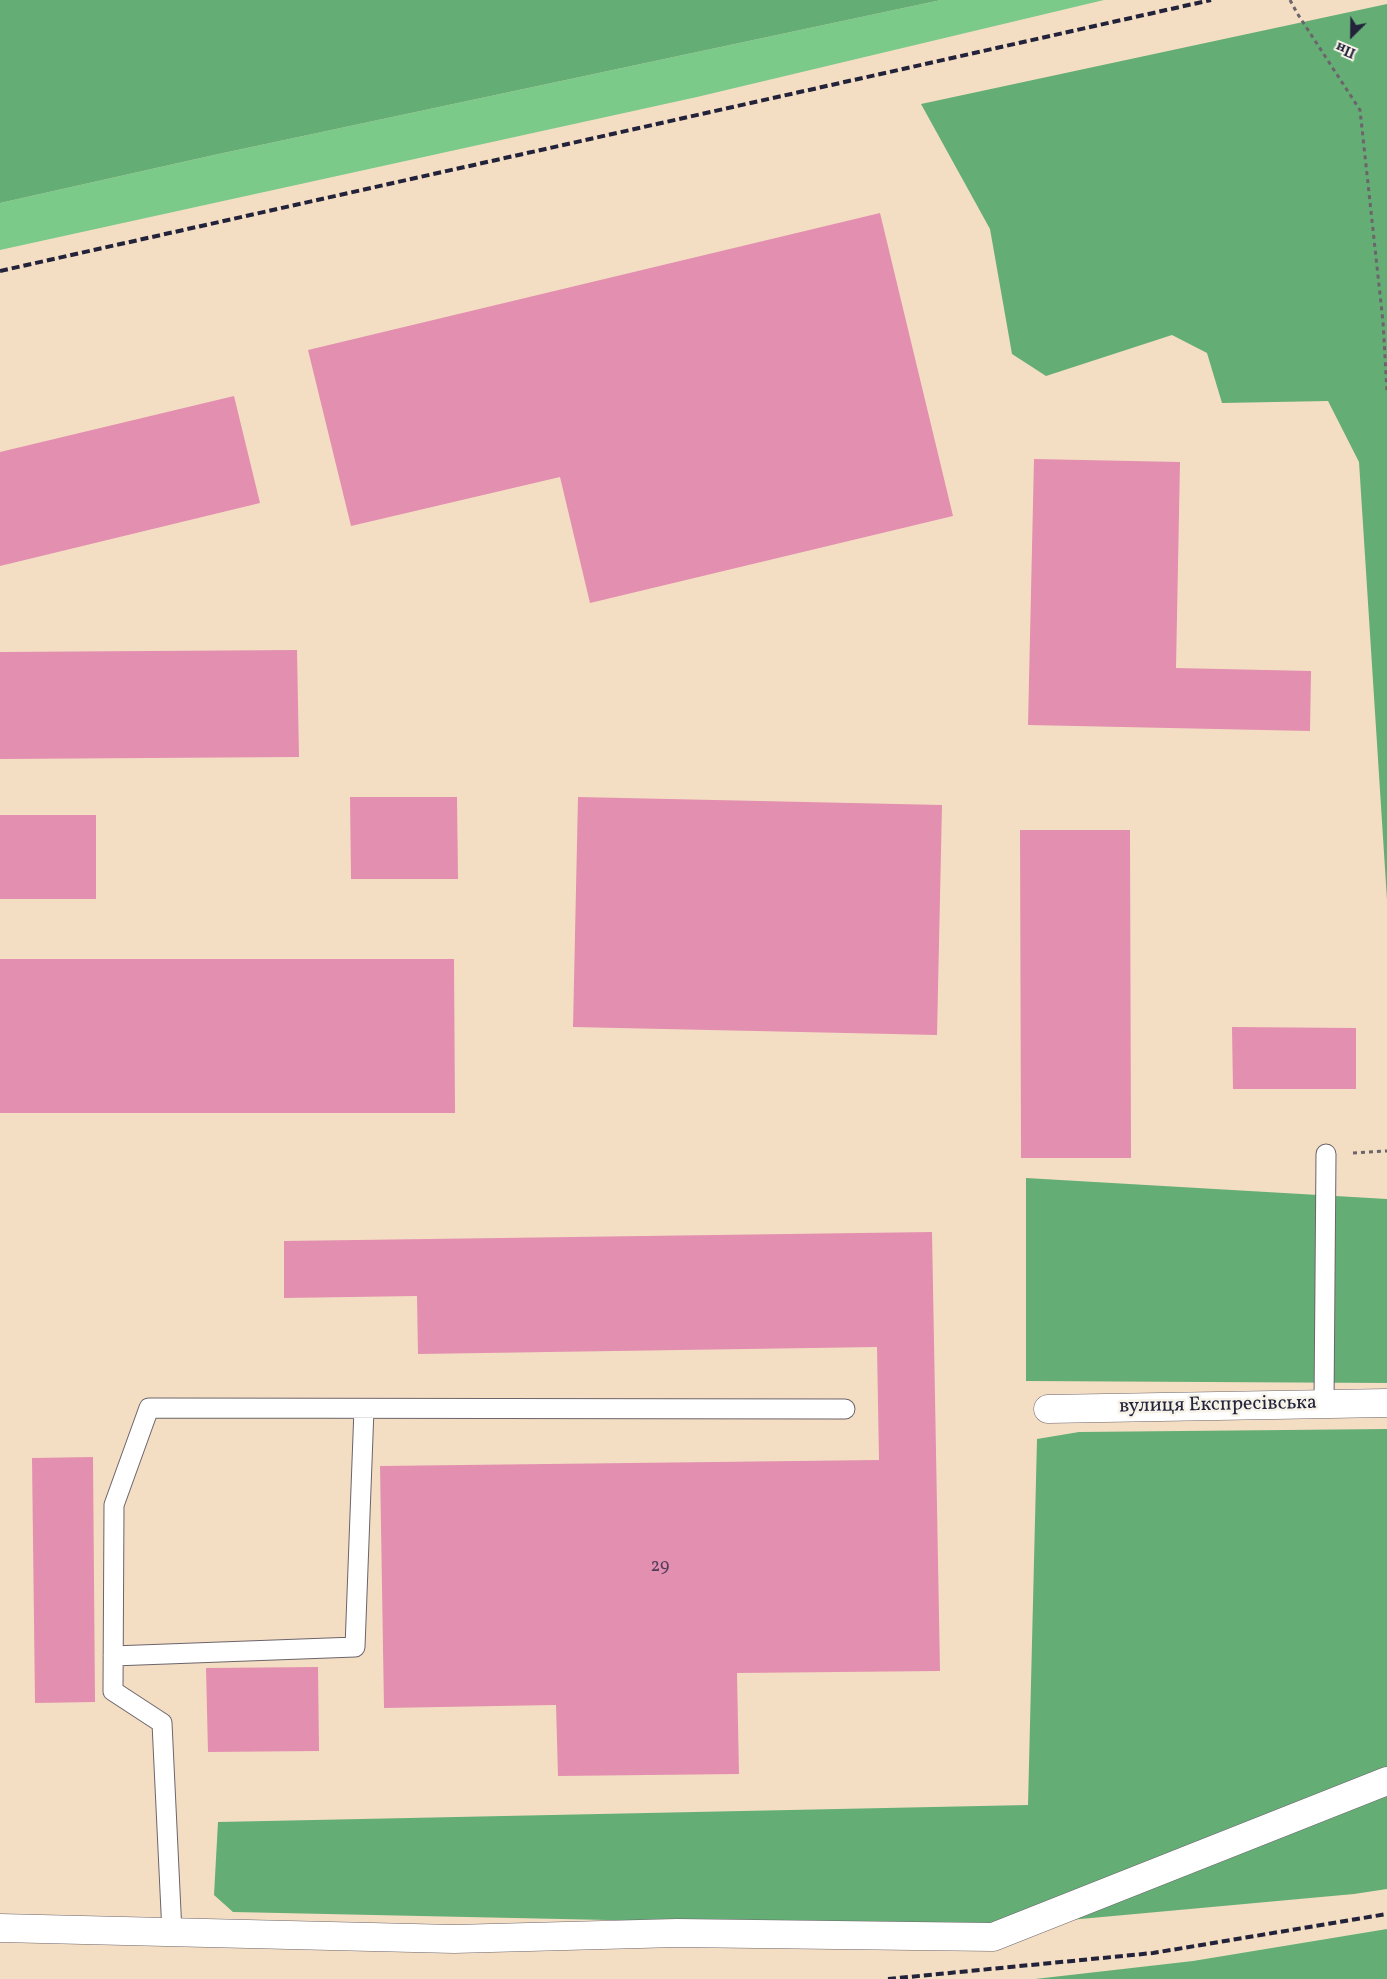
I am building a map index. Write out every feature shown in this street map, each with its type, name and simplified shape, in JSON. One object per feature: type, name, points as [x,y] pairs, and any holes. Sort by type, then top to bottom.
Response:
[{"type":"street","name":"вулиця Експресівська","points":[[1048,1409],[1387,1403]]},
{"type":"street","points":[[0,1928],[454,1939],[677,1933],[993,1937],[1387,1781]]},
{"type":"lane","points":[[1324,1404],[1326,1154]]},
{"type":"lane","points":[[172,1932],[162,1723],[113,1691],[114,1505],[150,1408],[845,1409]]},
{"type":"lane","points":[[113,1656],[355,1647],[364,1409]]},
{"type":"path","points":[[1290,0],[1360,110],[1383,322],[1387,391]]},
{"type":"path","points":[[1326,1154],[1387,1151]]},
{"type":"green space","points":[[0,0],[941,0],[214,155],[0,203]]},
{"type":"green space","points":[[941,0],[1104,0],[697,97],[0,250],[0,203],[214,155]]},
{"type":"green space","points":[[1387,4],[1387,900],[1359,462],[1328,401],[1222,403],[1207,353],[1172,335],[1046,376],[1012,354],[990,229],[921,104]]},
{"type":"green space","points":[[1026,1178],[1387,1199],[1387,1383],[1026,1381]]},
{"type":"green space","points":[[1387,1429],[1387,1889],[1354,1894],[982,1928],[233,1912],[214,1895],[218,1822],[1028,1805],[1037,1439],[1079,1432]]},
{"type":"green space","points":[[1387,1929],[1387,1979],[1035,1979],[1193,1961]]},
{"type":"building","points":[[880,213],[953,516],[590,603],[560,477],[351,526],[308,350]]},
{"type":"building","points":[[234,396],[260,503],[0,566],[0,452]]},
{"type":"building","points":[[1034,459],[1180,462],[1176,668],[1311,671],[1310,731],[1028,725]]},
{"type":"building","points":[[297,650],[299,757],[0,759],[0,652]]},
{"type":"building","points":[[350,797],[457,797],[458,879],[351,879]]},
{"type":"building","points":[[578,797],[942,805],[937,1035],[573,1027]]},
{"type":"building","points":[[0,815],[96,815],[96,899],[0,899]]},
{"type":"building","points":[[1020,830],[1130,830],[1131,1158],[1021,1158]]},
{"type":"building","points":[[0,959],[454,959],[455,1113],[0,1113]]},
{"type":"building","points":[[1232,1027],[1356,1028],[1356,1089],[1233,1089]]},
{"type":"building","points":[[932,1232],[940,1671],[737,1673],[739,1774],[558,1776],[556,1705],[384,1708],[380,1466],[879,1460],[877,1347],[418,1354],[417,1296],[284,1298],[284,1241]]},
{"type":"building","points":[[93,1457],[95,1702],[35,1703],[32,1458]]},
{"type":"building","points":[[318,1667],[319,1751],[208,1752],[206,1668]]},
{"type":"railway","points":[[0,271],[1211,0]]},
{"type":"railway","points":[[888,1979],[1153,1953],[1387,1914]]}]
